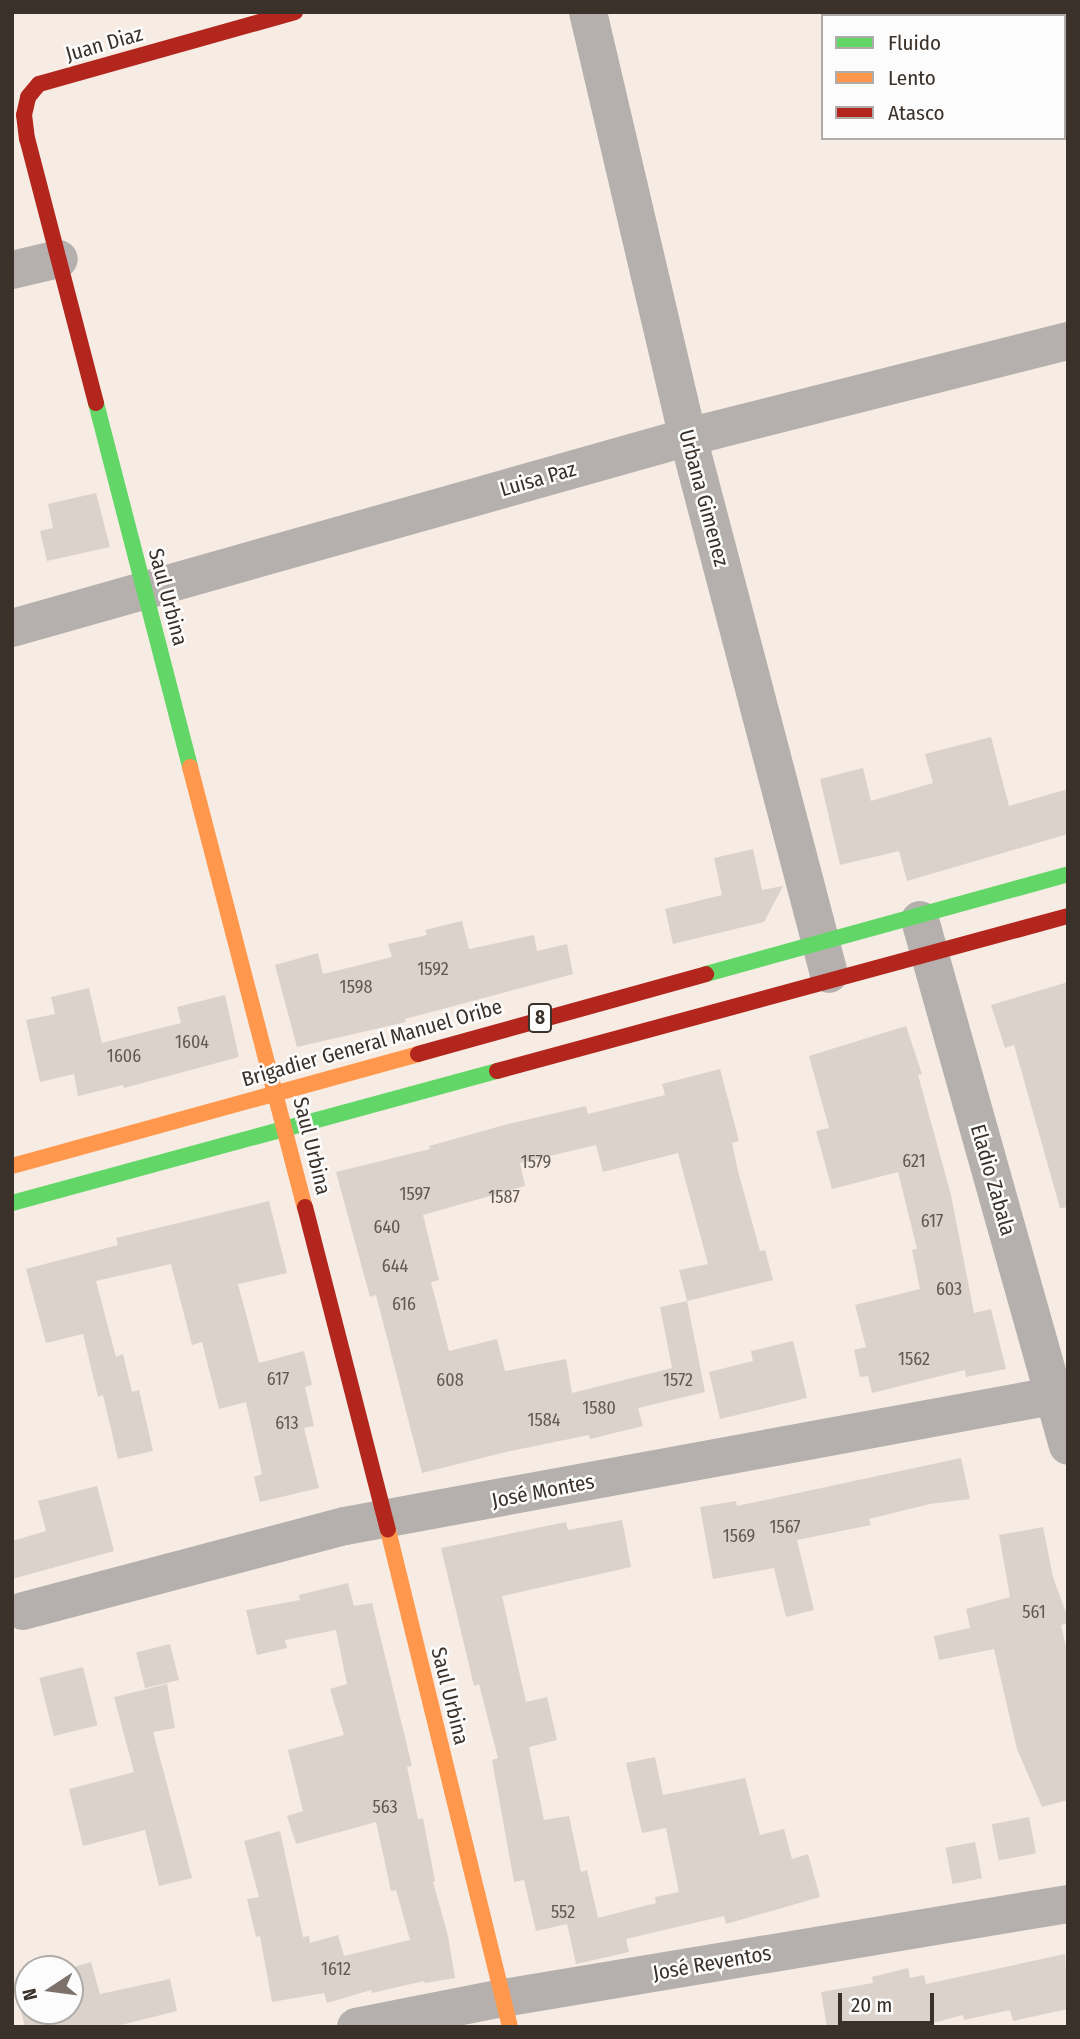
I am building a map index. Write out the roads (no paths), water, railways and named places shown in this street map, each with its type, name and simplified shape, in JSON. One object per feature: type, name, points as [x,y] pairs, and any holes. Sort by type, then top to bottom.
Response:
[{"type":"street","name":"Juan Diaz","points":[[24,115],[28,97],[39,84],[295,12]]},
{"type":"street","name":"Urbana Gimenez","points":[[587,12],[688,437],[831,980]]},
{"type":"street","name":"Saul Urbina","points":[[24,115],[27,139],[386,1521],[506,2013]]},
{"type":"street","points":[[12,270],[59,258]]},
{"type":"street","name":"Luisa Paz","points":[[12,628],[688,437],[1068,341]]},
{"type":"street","name":"Brigadier General Manuel Oribe","points":[[12,1203],[106,1159],[276,1091],[1068,874]]},
{"type":"street","name":"Eladio Zabala","points":[[919,915],[1061,1394],[1068,1446]]},
{"type":"street","name":"Brigadier General Manuel Oribe","points":[[12,1166],[106,1159],[286,1130],[1068,916]]},
{"type":"street","name":"José Montes","points":[[23,1611],[345,1526],[386,1521],[1061,1394]]},
{"type":"street","name":"José Reventos","points":[[356,2027],[506,2013],[1068,1904]]}]
